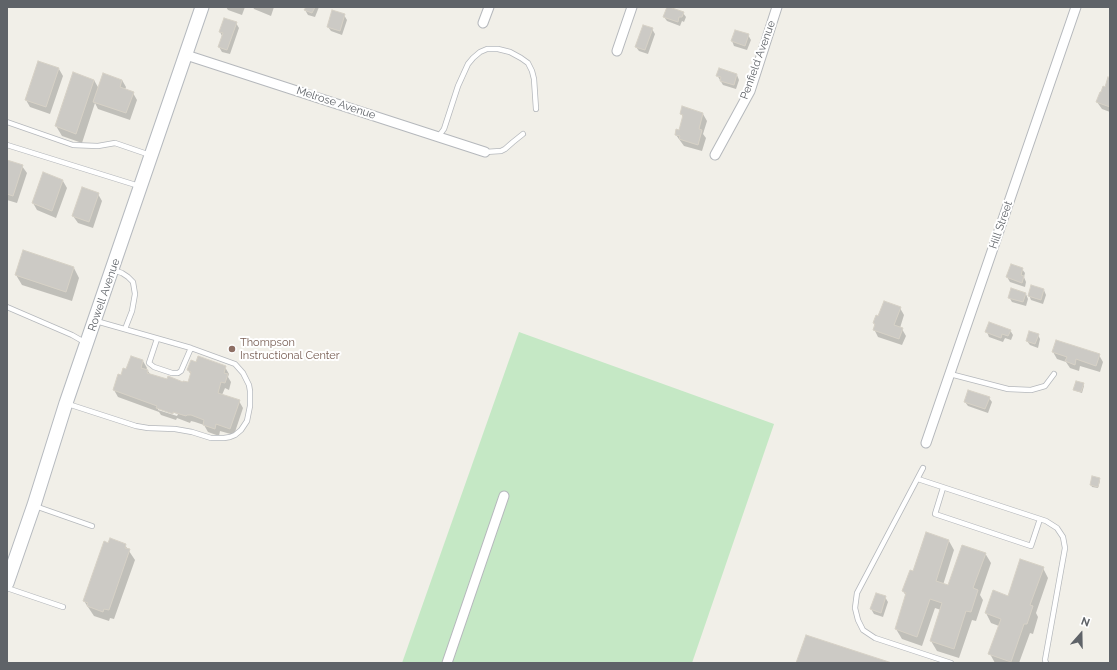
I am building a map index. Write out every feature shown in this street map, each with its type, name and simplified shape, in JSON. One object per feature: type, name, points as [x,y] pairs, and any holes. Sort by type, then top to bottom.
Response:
[{"type":"street","name":"Rowell Avenue","points":[[7,583],[34,505],[66,403],[202,7]]},
{"type":"street","points":[[483,23],[488,7]]},
{"type":"street","points":[[617,51],[632,7]]},
{"type":"street","name":"Penfield Avenue","points":[[715,155],[750,91],[777,7]]},
{"type":"street","name":"Hill Street","points":[[926,443],[1076,7]]},
{"type":"street","name":"Melrose Avenue","points":[[186,55],[485,152]]},
{"type":"street","points":[[447,663],[504,496]]},
{"type":"lane","points":[[438,137],[444,129],[458,86],[468,64],[480,52],[488,49],[498,49],[510,52],[528,63],[534,79],[536,109]]},
{"type":"lane","points":[[7,122],[73,145],[98,146],[115,143],[152,155]]},
{"type":"lane","points":[[485,152],[501,151],[523,134]]},
{"type":"lane","points":[[7,145],[141,187]]},
{"type":"lane","points":[[112,270],[122,273],[128,277],[134,288],[135,294],[132,311],[125,329]]},
{"type":"lane","points":[[7,307],[87,343]]},
{"type":"lane","points":[[66,403],[142,428],[175,429],[192,432],[211,438],[230,437],[235,435],[245,425],[250,406],[250,391],[243,372],[232,362],[191,348],[95,321]]},
{"type":"lane","points":[[158,339],[149,363],[154,367],[172,373],[178,373],[181,371],[191,348]]},
{"type":"lane","points":[[950,374],[1008,389],[1031,390],[1045,386],[1054,374]]},
{"type":"lane","points":[[923,468],[857,593],[855,608],[858,620],[863,630],[876,638],[951,663]]},
{"type":"lane","points":[[918,479],[1046,521],[1057,528],[1063,537],[1065,548],[1044,662]]},
{"type":"lane","points":[[943,488],[935,514],[1032,546],[1040,519]]},
{"type":"lane","points":[[34,505],[92,526]]},
{"type":"lane","points":[[7,588],[64,607]]},
{"type":"green space","points":[[519,332],[774,424],[692,663],[402,663]]},
{"type":"building","points":[[306,7],[315,7],[312,13],[304,10]]},
{"type":"building","points":[[667,7],[684,12],[682,17],[679,17],[678,22],[663,17]]},
{"type":"building","points":[[332,10],[345,14],[340,31],[327,27]]},
{"type":"building","points":[[224,18],[237,22],[227,50],[218,47],[223,33],[219,32]]},
{"type":"building","points":[[643,25],[653,28],[645,50],[635,47]]},
{"type":"building","points":[[735,30],[749,34],[745,46],[731,41]]},
{"type":"building","points":[[38,61],[59,68],[46,107],[25,100]]},
{"type":"building","points":[[719,68],[737,74],[734,85],[720,81],[721,77],[716,76]]},
{"type":"building","points":[[73,72],[94,80],[76,134],[55,126]]},
{"type":"building","points":[[103,73],[122,80],[120,87],[134,92],[126,113],[93,102]]},
{"type":"building","points":[[1108,77],[1110,78],[1110,107],[1096,102],[1103,86],[1105,87]]},
{"type":"building","points":[[682,106],[703,113],[699,129],[702,130],[698,145],[679,139],[680,136],[675,135],[676,129],[679,130],[683,115],[680,114]]},
{"type":"building","points":[[7,160],[23,165],[13,196],[7,194]]},
{"type":"building","points":[[43,172],[63,180],[52,211],[32,203]]},
{"type":"building","points":[[82,187],[99,193],[89,222],[72,216]]},
{"type":"building","points":[[23,250],[74,267],[66,292],[15,275]]},
{"type":"building","points":[[1011,264],[1023,268],[1021,275],[1024,276],[1022,283],[1006,277]]},
{"type":"building","points":[[1031,285],[1044,289],[1041,300],[1028,296]]},
{"type":"building","points":[[1011,288],[1026,293],[1023,302],[1008,298]]},
{"type":"building","points":[[884,301],[901,307],[894,325],[903,328],[899,339],[873,330],[875,324],[873,323],[876,315],[878,316]]},
{"type":"building","points":[[989,322],[1011,330],[1008,336],[1002,334],[1001,338],[985,332]]},
{"type":"building","points":[[1029,331],[1039,334],[1035,344],[1026,341]]},
{"type":"building","points":[[1056,340],[1100,354],[1096,366],[1076,359],[1075,365],[1065,361],[1067,357],[1052,352]]},
{"type":"building","points":[[131,356],[143,360],[141,368],[148,370],[147,373],[167,379],[168,376],[183,382],[188,382],[191,372],[187,370],[191,360],[196,362],[198,356],[226,366],[224,373],[228,374],[225,383],[221,382],[218,393],[240,400],[230,429],[216,424],[215,429],[203,425],[204,420],[191,415],[186,416],[173,412],[173,414],[156,408],[157,406],[113,390],[118,374],[121,375],[123,368],[126,369]]},
{"type":"building","points":[[1076,381],[1084,383],[1081,392],[1073,390]]},
{"type":"building","points":[[968,390],[990,397],[985,409],[964,402]]},
{"type":"building","points":[[1092,476],[1100,478],[1098,487],[1090,485]]},
{"type":"building","points":[[926,532],[949,540],[936,581],[948,585],[962,545],[986,553],[973,588],[978,590],[971,612],[966,611],[954,649],[930,641],[942,603],[930,599],[917,637],[895,629],[906,593],[902,591],[910,570],[913,571]]},
{"type":"building","points":[[110,538],[126,544],[125,548],[130,549],[109,610],[104,609],[103,612],[87,606],[88,603],[83,601],[104,541],[108,543]]},
{"type":"building","points":[[1020,559],[1044,567],[1030,605],[1033,606],[1027,624],[1024,624],[1011,662],[988,654],[1001,619],[985,613],[993,590],[1008,596]]},
{"type":"building","points":[[876,593],[886,596],[881,613],[870,609]]},
{"type":"building","points":[[806,635],[892,663],[796,663]]},
{"type":"place","name":"Thompson Instructional Center","points":[[232,349]]}]
